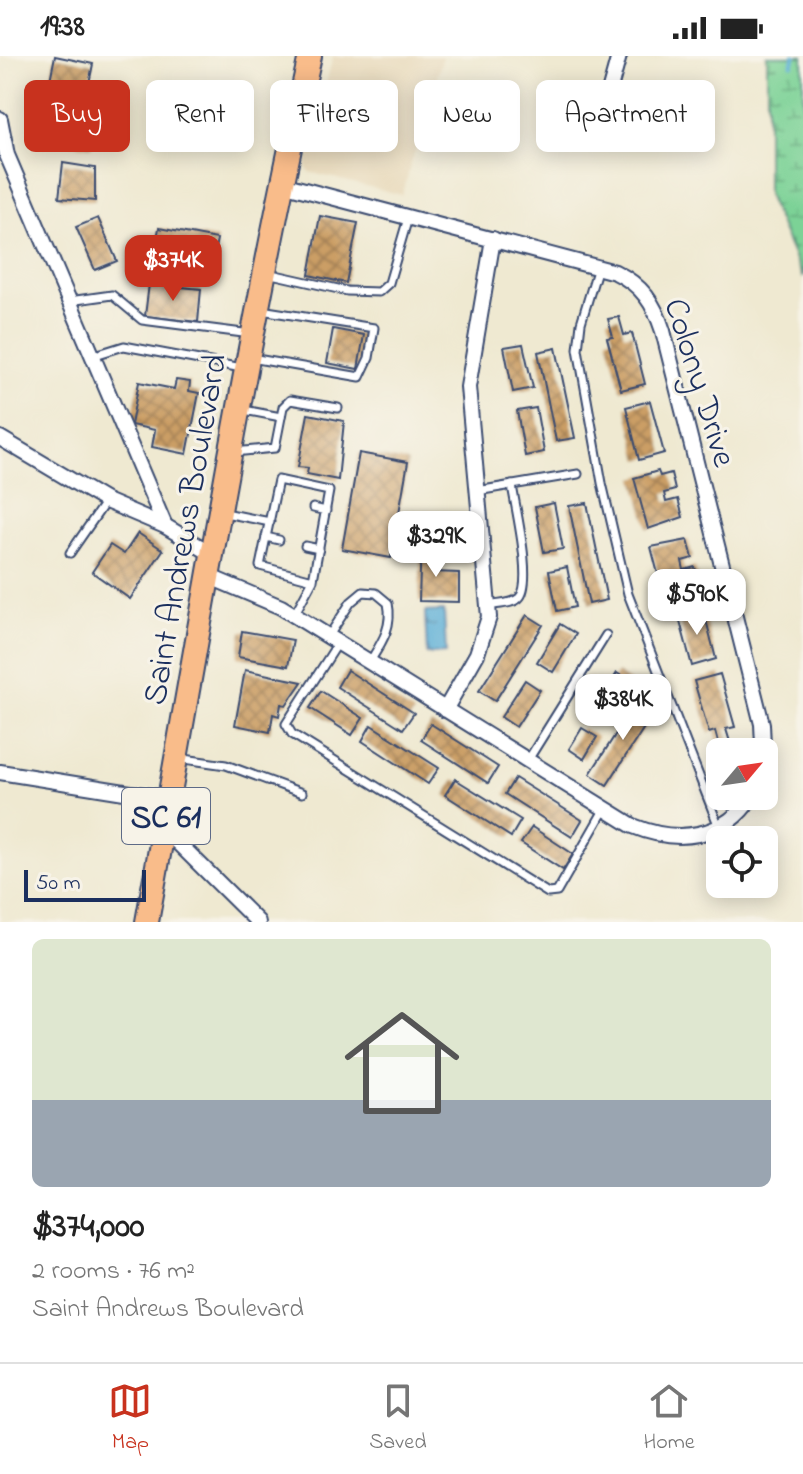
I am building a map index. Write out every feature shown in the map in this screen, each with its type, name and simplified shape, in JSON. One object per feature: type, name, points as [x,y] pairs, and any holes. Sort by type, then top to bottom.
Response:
[{"type":"main road","name":"Saint Andrews Boulevard","points":[[147,922],[239,409],[310,56]]},
{"type":"street","points":[[612,80],[619,56]]},
{"type":"street","points":[[0,119],[7,155],[165,526]]},
{"type":"street","name":"Colony Drive","points":[[282,184],[598,267],[634,281],[657,312],[762,724],[763,738]]},
{"type":"street","points":[[445,710],[477,654],[488,625],[468,387],[493,239]]},
{"type":"street","points":[[0,438],[106,501],[165,526],[210,565],[604,810],[657,836],[706,834]]},
{"type":"street","points":[[0,772],[168,799]]},
{"type":"street","points":[[721,826],[732,821],[741,810]]},
{"type":"street","points":[[164,829],[258,922]]},
{"type":"lane","points":[[265,272],[347,291],[379,292],[389,283],[409,216]]},
{"type":"lane","points":[[598,267],[581,323],[578,349],[613,534],[628,594],[719,826]]},
{"type":"lane","points":[[69,301],[112,295],[142,320],[253,335]]},
{"type":"lane","points":[[92,356],[124,346],[360,377],[369,358],[374,328],[258,309]]},
{"type":"lane","points":[[231,452],[272,451],[283,407],[290,400],[338,408]]},
{"type":"lane","points":[[239,409],[281,417]]},
{"type":"lane","points":[[477,491],[578,474]]},
{"type":"lane","points":[[294,615],[313,580],[329,491],[278,480],[260,566],[313,580]]},
{"type":"lane","points":[[488,606],[520,597],[524,566],[512,485]]},
{"type":"lane","points":[[70,553],[106,501]]},
{"type":"lane","points":[[274,501],[285,503]]},
{"type":"lane","points":[[313,508],[326,511]]},
{"type":"lane","points":[[220,512],[270,522]]},
{"type":"lane","points":[[266,537],[279,540]]},
{"type":"lane","points":[[305,546],[319,549]]},
{"type":"lane","points":[[369,663],[387,634],[391,618],[388,603],[376,593],[363,592],[351,602],[286,724],[292,734],[548,893],[557,892],[604,810]]},
{"type":"lane","points":[[527,762],[606,635]]},
{"type":"lane","points":[[175,758],[226,765],[302,793]]},
{"type":"shaded area","points":[[333,56],[443,56],[436,80],[414,80],[415,152],[402,195],[309,172],[306,166],[309,152],[398,152],[398,80],[327,80]]},
{"type":"green space","points":[[767,56],[803,56],[803,278],[767,195]]},
{"type":"water","points":[[444,611],[446,653],[427,654],[425,612]]},
{"type":"building","points":[[55,56],[93,64],[90,80],[50,80]]},
{"type":"building","points":[[63,163],[95,168],[95,201],[59,198]]},
{"type":"building","points":[[320,216],[358,223],[346,283],[309,275]]},
{"type":"building","points":[[98,218],[117,261],[95,270],[76,227]]},
{"type":"building","points":[[159,228],[217,239],[209,279],[166,270],[170,253],[155,250]]},
{"type":"building","points":[[149,284],[201,289],[198,322],[145,316]]},
{"type":"building","points":[[619,317],[624,335],[632,333],[645,384],[621,390],[607,338],[613,337],[608,319]]},
{"type":"building","points":[[333,329],[364,335],[358,369],[327,363]]},
{"type":"building","points":[[523,344],[533,388],[513,392],[504,347]]},
{"type":"building","points":[[556,348],[575,438],[556,441],[538,352]]},
{"type":"building","points":[[176,380],[190,382],[189,391],[199,393],[187,454],[152,447],[155,430],[131,425],[139,382],[174,389]]},
{"type":"building","points":[[650,401],[664,453],[639,460],[626,407]]},
{"type":"building","points":[[536,408],[544,452],[525,456],[517,411]]},
{"type":"building","points":[[308,414],[344,421],[338,480],[307,474],[308,468],[298,467]]},
{"type":"building","points":[[359,453],[408,462],[391,558],[342,549]]},
{"type":"building","points":[[658,471],[660,476],[671,473],[675,490],[664,493],[666,502],[678,499],[683,517],[648,529],[634,478]]},
{"type":"building","points":[[554,503],[563,549],[544,552],[535,507]]},
{"type":"building","points":[[587,503],[607,600],[589,604],[569,506]]},
{"type":"building","points":[[138,533],[163,550],[130,599],[92,572],[110,545],[124,554]]},
{"type":"building","points":[[421,540],[434,541],[433,572],[459,573],[459,602],[419,601]]},
{"type":"building","points":[[688,540],[693,558],[682,561],[684,570],[695,567],[700,585],[664,597],[651,547]]},
{"type":"building","points":[[567,567],[575,607],[557,611],[549,571]]},
{"type":"building","points":[[703,608],[716,659],[692,666],[678,614]]},
{"type":"building","points":[[527,615],[543,625],[495,701],[479,691]]},
{"type":"building","points":[[560,624],[576,634],[553,672],[537,662]]},
{"type":"building","points":[[242,631],[293,640],[288,666],[238,657]]},
{"type":"building","points":[[245,670],[302,682],[286,705],[281,704],[279,716],[273,714],[270,732],[235,725]]},
{"type":"building","points":[[347,670],[414,713],[403,729],[337,687]]},
{"type":"building","points":[[617,673],[633,683],[609,721],[593,711]]},
{"type":"building","points":[[720,674],[735,727],[726,729],[729,738],[717,738],[715,731],[709,733],[694,681]]},
{"type":"building","points":[[525,680],[540,690],[516,727],[501,717]]},
{"type":"building","points":[[321,691],[363,718],[352,735],[310,708]]},
{"type":"building","points":[[639,698],[656,709],[607,785],[590,774]]},
{"type":"building","points":[[431,724],[498,767],[488,783],[421,740]]},
{"type":"building","points":[[371,725],[439,768],[428,784],[362,741]]},
{"type":"building","points":[[582,728],[597,737],[584,759],[569,749]]},
{"type":"building","points":[[515,778],[582,820],[572,837],[505,794]]},
{"type":"building","points":[[455,779],[521,820],[511,837],[445,795]]},
{"type":"building","points":[[532,827],[573,854],[563,870],[521,843]]},
{"type":"waterway","points":[[792,64],[794,56]]}]
